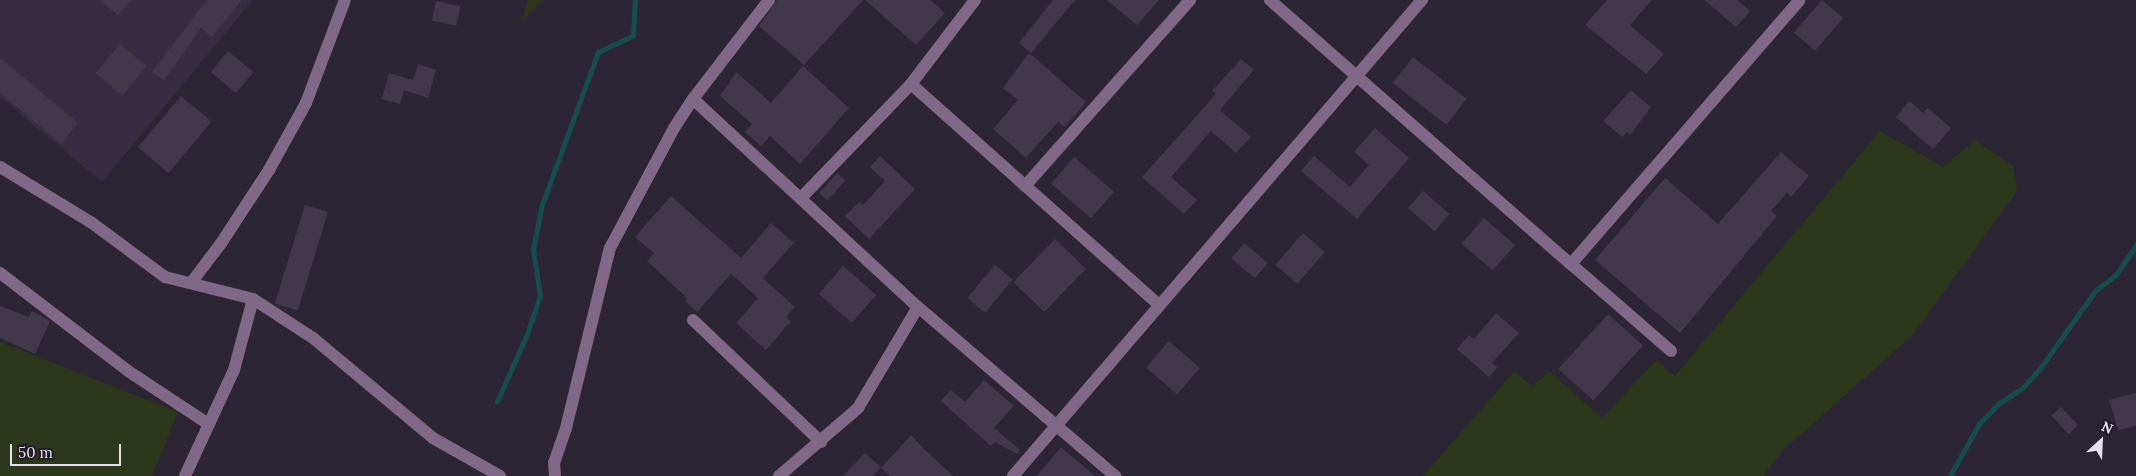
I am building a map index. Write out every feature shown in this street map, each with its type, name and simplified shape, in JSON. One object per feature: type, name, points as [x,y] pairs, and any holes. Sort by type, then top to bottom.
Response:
[{"type":"street","points":[[191,283],[222,242],[269,170],[306,103],[345,0]]},
{"type":"street","points":[[555,476],[554,464],[566,428],[610,248],[674,128],[693,99],[769,0]]},
{"type":"street","points":[[801,198],[911,84],[975,0]]},
{"type":"street","points":[[1025,186],[1190,0]]},
{"type":"street","points":[[1270,0],[1356,78],[1671,350]]},
{"type":"street","points":[[1013,476],[1422,0]]},
{"type":"street","points":[[1571,264],[1800,0]]},
{"type":"street","points":[[911,84],[1159,305]]},
{"type":"street","points":[[693,99],[918,308],[1114,476]]},
{"type":"street","points":[[0,167],[92,223],[153,270],[173,280],[253,299],[313,338],[433,438],[500,476]]},
{"type":"street","points":[[0,273],[128,371],[207,423]]},
{"type":"street","points":[[185,476],[207,423],[234,370],[253,299]]},
{"type":"street","points":[[779,476],[821,442],[858,408],[918,308]]},
{"type":"street","points":[[693,320],[821,442]]},
{"type":"shaded area","points":[[0,0],[253,0],[102,182],[0,97]]},
{"type":"green space","points":[[528,0],[543,0],[522,21]]},
{"type":"green space","points":[[1880,131],[1943,167],[1975,140],[2013,166],[2017,191],[1912,336],[1783,450],[1763,476],[1423,476],[1514,372],[1533,386],[1549,371],[1602,418],[1656,360],[1675,376]]},
{"type":"green space","points":[[0,342],[178,412],[152,476],[0,476]]},
{"type":"building","points":[[100,0],[131,0],[118,15]]},
{"type":"building","points":[[207,0],[242,0],[212,37],[201,28],[164,80],[152,72]]},
{"type":"building","points":[[777,0],[863,0],[804,65],[759,26]]},
{"type":"building","points":[[865,0],[930,0],[945,13],[916,45]]},
{"type":"building","points":[[1053,0],[1075,0],[1031,53],[1019,43]]},
{"type":"building","points":[[1107,0],[1159,0],[1137,25]]},
{"type":"building","points":[[1607,0],[1652,0],[1630,25],[1664,54],[1646,74],[1585,25]]},
{"type":"building","points":[[1704,0],[1737,0],[1750,11],[1736,27]]},
{"type":"building","points":[[1822,0],[1843,18],[1815,51],[1794,32]]},
{"type":"building","points":[[436,1],[460,6],[456,26],[432,21]]},
{"type":"building","points":[[120,44],[147,66],[122,96],[96,73]]},
{"type":"building","points":[[228,51],[253,72],[236,93],[211,72]]},
{"type":"building","points":[[1029,53],[1086,102],[1065,127],[1058,122],[1026,158],[993,129],[1018,100],[1003,88]]},
{"type":"building","points":[[1413,57],[1467,99],[1446,125],[1393,83]]},
{"type":"building","points":[[0,58],[78,123],[61,144],[0,93]]},
{"type":"building","points":[[1241,59],[1254,70],[1220,110],[1251,137],[1236,153],[1211,131],[1171,177],[1197,200],[1184,214],[1142,177],[1216,94],[1212,91]]},
{"type":"building","points":[[418,64],[436,70],[428,98],[404,90],[400,104],[382,99],[389,73],[413,80]]},
{"type":"building","points":[[803,66],[849,108],[800,164],[770,136],[761,146],[745,132],[752,124],[720,96],[736,72],[771,103]]},
{"type":"building","points":[[1631,90],[1651,107],[1630,135],[1627,132],[1622,137],[1603,121]]},
{"type":"building","points":[[181,96],[212,122],[169,173],[138,147]]},
{"type":"building","points":[[1909,101],[1923,113],[1928,108],[1951,128],[1933,149],[1896,117]]},
{"type":"building","points":[[1375,128],[1409,158],[1357,219],[1301,171],[1314,156],[1350,187],[1369,165],[1354,152]]},
{"type":"building","points":[[1781,152],[1809,176],[1791,197],[1787,193],[1771,211],[1777,216],[1680,333],[1595,260],[1665,178],[1718,224]]},
{"type":"building","points":[[880,156],[915,189],[869,239],[845,216],[859,202],[863,205],[885,181],[870,167]]},
{"type":"building","points":[[1074,157],[1114,192],[1091,218],[1051,183]]},
{"type":"building","points":[[837,173],[845,180],[828,201],[819,193]]},
{"type":"building","points":[[1423,191],[1449,214],[1434,231],[1408,208]]},
{"type":"building","points":[[671,196],[741,258],[771,223],[794,243],[763,278],[795,307],[786,317],[791,321],[766,350],[736,323],[758,298],[731,274],[697,312],[685,301],[687,298],[647,261],[654,253],[635,237]]},
{"type":"building","points":[[305,205],[328,212],[298,311],[275,303]]},
{"type":"building","points":[[1484,218],[1515,245],[1493,271],[1462,244]]},
{"type":"building","points":[[1303,233],[1325,252],[1297,284],[1275,265]]},
{"type":"building","points":[[1055,239],[1086,269],[1044,312],[1013,282]]},
{"type":"building","points":[[1244,243],[1268,263],[1255,278],[1231,258]]},
{"type":"building","points":[[995,265],[1013,280],[985,313],[967,298]]},
{"type":"building","points":[[843,266],[876,295],[852,323],[819,294]]},
{"type":"building","points":[[0,306],[29,317],[32,311],[50,321],[35,354],[0,338]]},
{"type":"building","points":[[1496,313],[1519,333],[1492,363],[1497,367],[1489,377],[1457,349],[1469,335],[1474,339]]},
{"type":"building","points":[[1608,314],[1643,345],[1593,400],[1558,369]]},
{"type":"building","points":[[1169,341],[1200,368],[1177,394],[1146,367]]},
{"type":"building","points":[[984,380],[1014,406],[994,428],[1020,450],[1017,454],[995,442],[991,446],[941,401],[951,390],[965,402]]},
{"type":"building","points":[[2136,393],[2136,426],[2118,430],[2109,400]]},
{"type":"building","points":[[2061,407],[2078,425],[2069,434],[2051,416]]},
{"type":"building","points":[[911,435],[953,476],[890,476],[881,468]]},
{"type":"building","points":[[1061,447],[1095,476],[1037,476]]},
{"type":"building","points":[[865,453],[881,467],[873,476],[843,476]]},
{"type":"waterway","points":[[497,402],[527,334],[540,296],[533,249],[542,205],[598,52],[633,36],[635,0]]},
{"type":"waterway","points":[[1950,476],[1979,424],[1998,404],[2023,388],[2041,367],[2096,290],[2116,275],[2136,245]]}]
